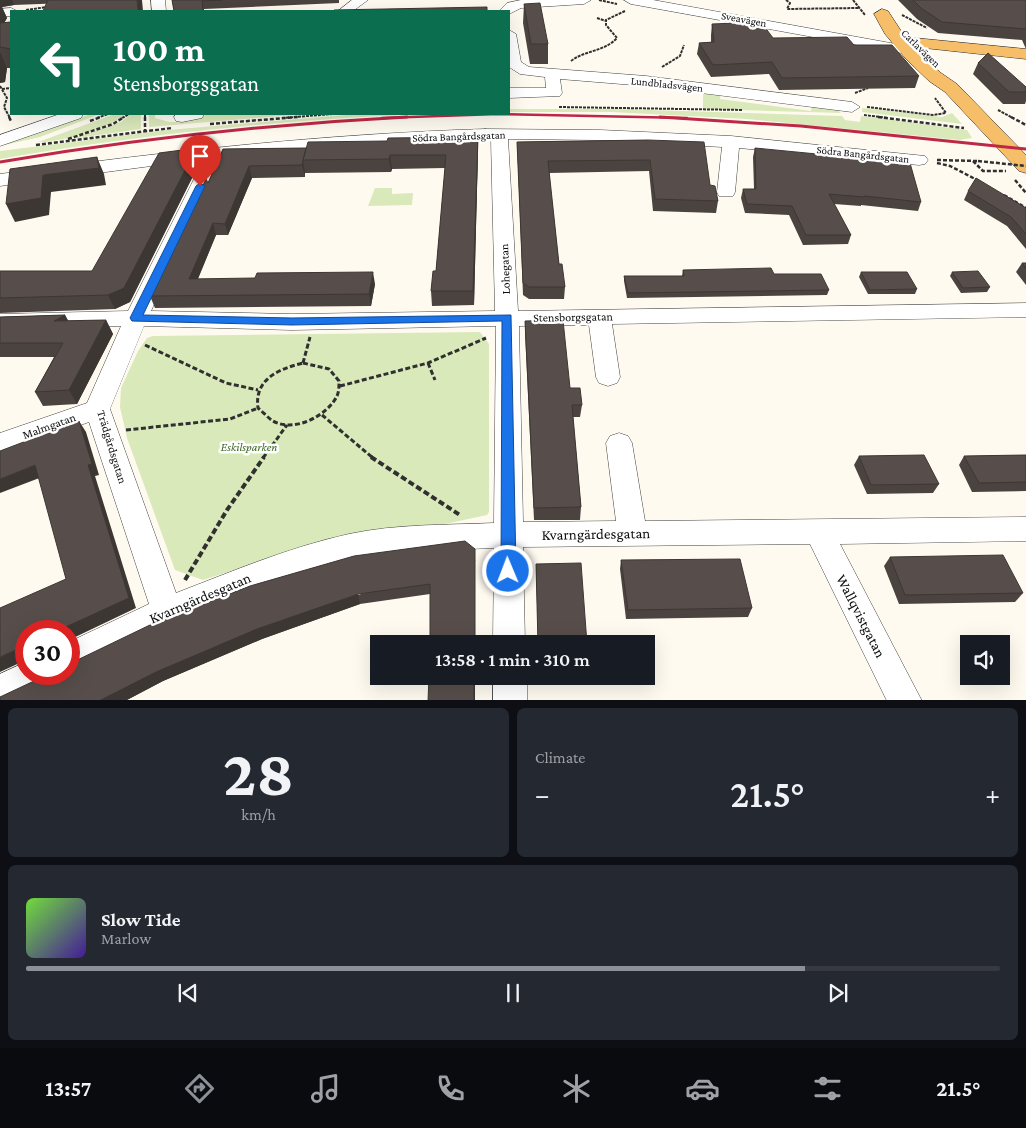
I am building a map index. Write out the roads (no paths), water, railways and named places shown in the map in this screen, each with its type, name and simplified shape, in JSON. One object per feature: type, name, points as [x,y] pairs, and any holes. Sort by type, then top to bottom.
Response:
[{"type":"main road","name":"Carlavägen","points":[[864,4],[882,14],[912,46],[935,78],[951,88],[1019,165]]},
{"type":"main road","name":"Sveavägen","points":[[912,46],[967,49],[1024,56]]},
{"type":"street","points":[[346,10],[361,0]]},
{"type":"street","points":[[510,5],[584,0]]},
{"type":"street","name":"Sveavägen","points":[[629,5],[912,46]]},
{"type":"street","name":"Lundbladsvägen","points":[[510,40],[514,64],[517,68],[532,73],[646,81],[852,106]]},
{"type":"street","points":[[510,93],[554,93],[552,74]]},
{"type":"street","points":[[0,141],[73,115]]},
{"type":"street","name":"Södra Bangårdsgatan","points":[[0,180],[88,167],[216,152],[334,142],[499,134],[642,136],[731,141],[919,160]]},
{"type":"street","name":"Lohegatan","points":[[499,134],[507,328],[509,635]]},
{"type":"street","points":[[726,192],[731,141]]},
{"type":"street","name":"Trädgårdsgatan","points":[[175,607],[97,409],[136,318],[216,152]]},
{"type":"street","name":"Stensborgsgatan","points":[[0,322],[136,318],[314,321],[507,328],[599,317],[1026,310]]},
{"type":"street","points":[[599,317],[608,377]]},
{"type":"street","name":"Malmgatan","points":[[0,444],[97,409]]},
{"type":"street","points":[[619,444],[632,534]]},
{"type":"street","name":"Kvarngärdesgatan","points":[[80,654],[175,607],[279,567],[350,547],[410,539],[508,535],[1026,529]]},
{"type":"street","name":"Wallqvistgatan","points":[[818,531],[905,700]]},
{"type":"street","points":[[0,692],[15,685]]},
{"type":"street","points":[[510,685],[510,700]]},
{"type":"railway","points":[[510,114],[670,118]]},
{"type":"railway","points":[[401,117],[469,115]]},
{"type":"railway","points":[[0,162],[101,146],[254,128],[401,117]]},
{"type":"railway","points":[[382,118],[401,117]]},
{"type":"railway","points":[[401,117],[407,117]]},
{"type":"railway","points":[[660,117],[670,118]]},
{"type":"railway","points":[[670,118],[687,118]]},
{"type":"railway","points":[[670,118],[801,126],[1026,149]]},
{"type":"park label","name":"Eskilsparken","points":[[249,447]]}]
